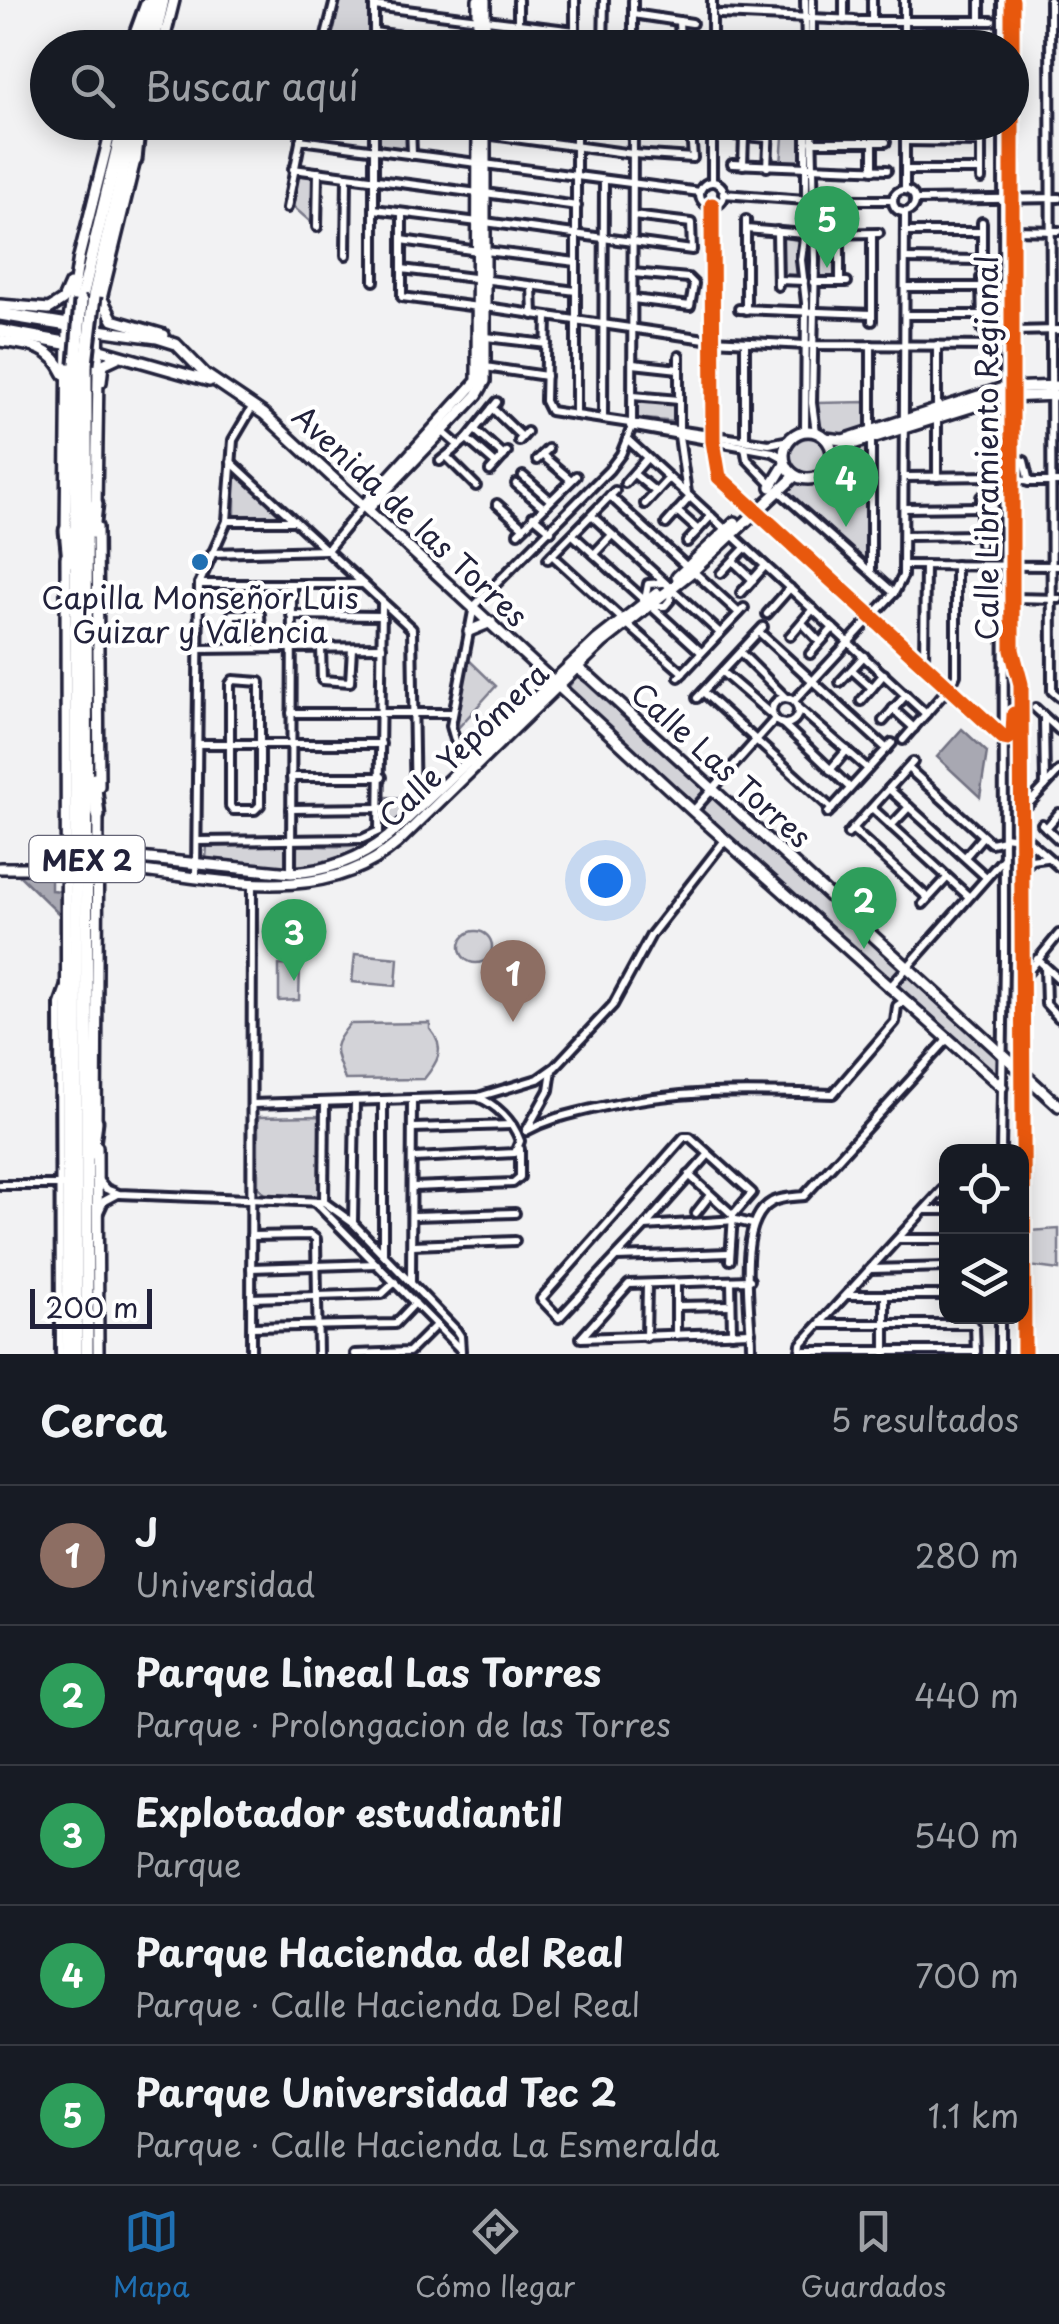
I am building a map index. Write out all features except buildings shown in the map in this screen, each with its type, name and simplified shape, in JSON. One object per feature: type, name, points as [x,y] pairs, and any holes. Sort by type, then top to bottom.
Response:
[{"type":"highway","points":[[141,30],[149,0]]},
{"type":"highway","points":[[156,30],[163,0]]},
{"type":"highway","name":"MEX 2","points":[[76,1354],[74,1092],[82,594],[81,365],[75,304],[119,140]]},
{"type":"highway","name":"MEX 2","points":[[81,365],[135,140]]},
{"type":"highway","points":[[135,160],[137,140]]},
{"type":"highway","points":[[0,309],[18,308]]},
{"type":"highway","points":[[0,309],[98,330]]},
{"type":"highway","points":[[43,338],[50,331],[50,322]]},
{"type":"highway","name":"Avenida de las Torres","points":[[0,332],[97,349]]},
{"type":"highway","points":[[82,594],[96,504]]},
{"type":"highway","points":[[66,530],[82,594]]},
{"type":"highway","name":"MEX 2","points":[[82,594],[88,733],[92,1217],[86,1354]]},
{"type":"highway","points":[[88,733],[98,815]]},
{"type":"highway","points":[[67,1168],[74,1092]]},
{"type":"highway","points":[[92,1217],[96,1121]]},
{"type":"main road","points":[[166,30],[174,0]]},
{"type":"main road","points":[[481,0],[482,30]]},
{"type":"main road","points":[[96,404],[81,365],[66,342],[80,257],[108,140]]},
{"type":"main road","points":[[364,509],[481,390],[482,140]]},
{"type":"main road","points":[[75,304],[90,314],[98,299],[135,160]]},
{"type":"main road","points":[[18,308],[44,310],[60,303],[80,257]]},
{"type":"main road","points":[[66,378],[97,349],[98,299]]},
{"type":"main road","points":[[98,299],[113,320],[158,332],[170,341]]},
{"type":"main road","points":[[364,509],[476,381],[486,337],[482,307]]},
{"type":"main road","points":[[98,330],[170,341]]},
{"type":"main road","points":[[0,341],[42,348],[57,361],[66,378],[64,1354]]},
{"type":"main road","name":"Avenida de las Torres","points":[[170,341],[224,386],[254,405],[693,811],[1002,1086]]},
{"type":"main road","name":"Avenida de las Torres","points":[[97,349],[224,386]]},
{"type":"main road","points":[[98,1354],[92,1217],[98,1178],[96,404],[103,364],[120,357]]},
{"type":"main road","points":[[871,435],[843,440],[815,434],[789,440],[784,461],[795,476],[806,480],[818,478],[844,448],[871,435],[1008,392],[1056,391]]},
{"type":"main road","points":[[815,434],[832,459]]},
{"type":"main road","name":"Calle Yepómera","points":[[775,488],[784,461]]},
{"type":"main road","name":"Calle Yepómera","points":[[98,866],[306,884],[370,864],[398,843],[472,764],[574,666],[690,570],[775,488],[795,476]]},
{"type":"main road","points":[[469,631],[491,622]]},
{"type":"main road","name":"Calle Las Torres","points":[[574,666],[1059,1106]]},
{"type":"main road","name":"Calle Yepómera","points":[[98,854],[291,873],[321,870],[356,858],[388,837],[472,764]]},
{"type":"main road","points":[[0,868],[66,868]]},
{"type":"street","points":[[327,30],[334,0]]},
{"type":"street","points":[[518,0],[518,23]]},
{"type":"street","points":[[562,0],[576,1],[576,30]]},
{"type":"street","points":[[604,0],[604,30]]},
{"type":"street","points":[[633,0],[633,30]]},
{"type":"street","points":[[711,30],[712,0]]},
{"type":"street","points":[[732,0],[732,14]]},
{"type":"street","points":[[809,0],[809,30]]},
{"type":"street","points":[[844,0],[844,20]]},
{"type":"street","points":[[872,0],[872,20]]},
{"type":"street","points":[[904,0],[904,30]]},
{"type":"street","points":[[980,0],[980,20]]},
{"type":"street","points":[[1002,0],[1002,30]]},
{"type":"street","name":"Calle Libramiento Regional","points":[[1012,0],[1012,30]]},
{"type":"street","points":[[1053,2],[1057,697]]},
{"type":"street","points":[[374,30],[374,3],[569,30]]},
{"type":"street","points":[[633,14],[692,22]]},
{"type":"street","points":[[720,14],[809,20],[992,20]]},
{"type":"street","points":[[680,21],[680,30]]},
{"type":"street","points":[[286,208],[300,140],[700,192]]},
{"type":"street","points":[[374,140],[374,280]]},
{"type":"street","points":[[412,140],[412,154]]},
{"type":"street","points":[[548,140],[690,160],[694,156],[694,140]]},
{"type":"street","points":[[576,140],[576,415]]},
{"type":"street","points":[[472,764],[452,734],[452,713],[474,606],[609,470],[628,440],[634,396],[633,140]]},
{"type":"street","points":[[712,140],[712,182]]},
{"type":"street","points":[[743,165],[744,140]]},
{"type":"street","points":[[767,167],[768,140]]},
{"type":"street","points":[[809,140],[809,346],[815,434]]},
{"type":"street","name":"Calle Libramiento Regional","points":[[1004,140],[1012,230],[1013,346],[1002,476],[1013,657],[1022,684],[1024,1354]]},
{"type":"street","name":"Calle Libramiento Regional","points":[[1001,1144],[1003,737],[1012,479],[1003,346],[1010,140]]},
{"type":"street","points":[[905,170],[981,174],[981,142],[905,141],[905,170],[905,189]]},
{"type":"street","points":[[809,169],[812,142],[886,142]]},
{"type":"street","points":[[873,142],[874,170]]},
{"type":"street","points":[[732,164],[887,170]]},
{"type":"street","points":[[293,169],[576,206]]},
{"type":"street","points":[[317,227],[318,172]]},
{"type":"street","points":[[346,255],[347,176]]},
{"type":"street","points":[[604,180],[604,419]]},
{"type":"street","points":[[712,182],[722,187],[724,194],[712,206],[703,202],[700,192],[712,182]]},
{"type":"street","points":[[905,189],[913,192],[916,200],[913,208],[905,212],[896,209],[893,200],[896,192],[905,189]]},
{"type":"street","points":[[724,194],[893,200]]},
{"type":"street","points":[[916,200],[1056,198]]},
{"type":"street","points":[[712,206],[716,472],[1003,737],[1012,737],[1014,730],[1013,657]]},
{"type":"street","points":[[374,209],[688,251],[694,246],[691,223],[633,216]]},
{"type":"street","points":[[777,720],[775,703],[793,702],[901,582],[905,212]]},
{"type":"street","points":[[402,213],[402,297],[712,340],[809,346],[1013,346]]},
{"type":"street","points":[[982,222],[982,329]]},
{"type":"street","points":[[746,224],[809,234],[876,234],[872,318],[742,310],[746,224]]},
{"type":"street","points":[[1012,230],[1055,231]]},
{"type":"street","points":[[777,231],[778,283],[844,282],[840,234]]},
{"type":"street","points":[[905,232],[982,232]]},
{"type":"street","points":[[808,281],[802,260],[809,234]]},
{"type":"street","points":[[402,240],[576,262]]},
{"type":"street","points":[[905,259],[982,260]]},
{"type":"street","points":[[402,269],[576,291]]},
{"type":"street","points":[[633,272],[688,278],[694,284],[690,306],[633,300]]},
{"type":"street","points":[[905,287],[981,278]]},
{"type":"street","points":[[532,285],[532,314]]},
{"type":"street","points":[[905,316],[982,315]]},
{"type":"street","points":[[548,317],[548,410],[745,443],[789,440]]},
{"type":"street","points":[[1013,330],[1056,330]]},
{"type":"street","points":[[486,337],[547,344]]},
{"type":"street","points":[[745,342],[747,459],[894,593]]},
{"type":"street","points":[[871,345],[871,573]]},
{"type":"street","points":[[937,346],[937,477]]},
{"type":"street","points":[[666,524],[688,496],[681,469],[679,356]]},
{"type":"street","points":[[634,364],[679,369]]},
{"type":"street","points":[[482,366],[546,376]]},
{"type":"street","points":[[634,396],[679,400]]},
{"type":"street","points":[[196,877],[199,584],[227,522],[230,461],[236,431],[254,405]]},
{"type":"street","points":[[476,486],[443,459],[467,439],[494,405],[523,437]]},
{"type":"street","points":[[467,439],[493,468],[505,454],[475,430]]},
{"type":"street","points":[[443,432],[460,446]]},
{"type":"street","points":[[628,440],[926,714]]},
{"type":"street","points":[[745,443],[774,452],[784,461]]},
{"type":"street","points":[[497,504],[521,530],[573,478],[542,454]]},
{"type":"street","points":[[625,483],[647,458]]},
{"type":"street","points":[[1012,458],[1024,461],[1029,482]]},
{"type":"street","points":[[230,461],[413,630],[415,812]]},
{"type":"street","points":[[542,506],[514,486],[526,474],[549,499]]},
{"type":"street","points":[[634,474],[656,492]]},
{"type":"street","points":[[904,477],[1002,476],[1056,482]]},
{"type":"street","points":[[645,504],[668,478]]},
{"type":"street","points":[[613,494],[690,570],[741,610],[681,675],[550,557],[592,516],[613,494]]},
{"type":"street","points":[[904,536],[981,539],[980,497]]},
{"type":"street","points":[[904,508],[981,507]]},
{"type":"street","points":[[212,553],[327,550],[364,509]]},
{"type":"street","points":[[678,511],[698,530]]},
{"type":"street","points":[[533,516],[551,531]]},
{"type":"street","points":[[592,516],[720,633]]},
{"type":"street","points":[[687,542],[711,516]]},
{"type":"street","points":[[227,522],[295,521]]},
{"type":"street","points":[[573,535],[702,652]]},
{"type":"street","points":[[594,554],[612,535]]},
{"type":"street","points":[[721,573],[746,548]]},
{"type":"street","points":[[733,562],[752,580]]},
{"type":"street","points":[[903,740],[948,688],[956,670],[956,564]]},
{"type":"street","points":[[904,565],[1056,566]]},
{"type":"street","points":[[924,666],[925,565]]},
{"type":"street","points":[[740,593],[765,566]]},
{"type":"street","points":[[199,584],[363,584]]},
{"type":"street","points":[[291,873],[292,584]]},
{"type":"street","points":[[767,614],[790,588]]},
{"type":"street","points":[[1012,598],[1056,599]]},
{"type":"street","points":[[198,841],[369,838],[380,830],[382,602]]},
{"type":"street","points":[[790,636],[812,609]]},
{"type":"street","points":[[231,648],[232,614],[260,614],[262,648]]},
{"type":"street","points":[[291,615],[382,616]]},
{"type":"street","points":[[803,622],[820,642]]},
{"type":"street","points":[[810,654],[834,628]]},
{"type":"street","points":[[761,629],[812,680],[889,746],[830,811],[700,695],[740,653],[761,629]]},
{"type":"street","points":[[321,648],[322,681],[350,682],[352,648]]},
{"type":"street","points":[[198,649],[382,648]]},
{"type":"street","points":[[740,653],[868,769]]},
{"type":"street","points":[[840,682],[864,656]]},
{"type":"street","points":[[852,670],[872,688]]},
{"type":"street","points":[[722,672],[850,788]]},
{"type":"street","points":[[861,702],[884,674]]},
{"type":"street","points":[[232,680],[260,682],[260,744],[259,807],[233,810],[232,680]]},
{"type":"street","points":[[882,721],[906,695]]},
{"type":"street","points":[[693,811],[777,720],[795,720],[793,702]]},
{"type":"street","points":[[1034,708],[1059,730]]},
{"type":"street","points":[[894,709],[914,728]]},
{"type":"street","points":[[291,712],[452,713]]},
{"type":"street","points":[[1044,717],[1045,786]]},
{"type":"street","points":[[198,744],[381,744]]},
{"type":"street","points":[[830,770],[847,750]]},
{"type":"street","points":[[947,878],[926,901],[850,831],[910,765],[994,844],[1004,838],[1022,837],[1055,860]]},
{"type":"street","points":[[1022,810],[1059,771]]},
{"type":"street","points":[[291,777],[382,776]]},
{"type":"street","points":[[889,790],[986,877]]},
{"type":"street","points":[[892,826],[909,807]]},
{"type":"street","points":[[291,809],[382,808]]},
{"type":"street","points":[[872,808],[968,896]]},
{"type":"street","points":[[1059,813],[1044,826],[1059,840]]},
{"type":"street","points":[[964,858],[982,836]]},
{"type":"street","points":[[252,1104],[476,1097],[518,1086],[553,1069],[613,1005],[650,936],[725,840]]},
{"type":"street","points":[[889,988],[1004,858]]},
{"type":"street","points":[[1022,870],[1032,860],[1055,860]]},
{"type":"street","points":[[251,1354],[252,882]]},
{"type":"street","points":[[1023,978],[1059,934]]},
{"type":"street","points":[[1004,960],[1037,959],[1059,980]]},
{"type":"street","points":[[1045,966],[1046,1004],[1059,1018]]},
{"type":"street","points":[[0,1185],[63,1185],[60,1004],[66,983]]},
{"type":"street","points":[[526,1131],[556,1116],[664,1094],[832,1094],[895,1022],[897,1006],[904,1001]]},
{"type":"street","points":[[750,1346],[751,1226],[773,1201],[804,1196],[947,1040]]},
{"type":"street","points":[[518,1148],[549,1090],[553,1069]]},
{"type":"street","points":[[413,1187],[514,1183],[520,1177],[513,1125],[489,1102],[476,1097]]},
{"type":"street","points":[[407,1294],[411,1284],[413,1216],[412,1099]]},
{"type":"street","points":[[383,1255],[384,1100]]},
{"type":"street","points":[[325,1102],[321,1204],[461,1349]]},
{"type":"street","points":[[353,1223],[355,1102]]},
{"type":"street","points":[[414,1128],[513,1125]]},
{"type":"street","points":[[616,1257],[729,1257],[732,1219],[752,1194],[690,1137],[684,1137],[541,1299],[559,1318],[708,1154]]},
{"type":"street","points":[[414,1158],[518,1148]]},
{"type":"street","points":[[689,1175],[732,1219]]},
{"type":"street","points":[[98,1178],[106,1189],[118,1194],[321,1204],[353,1223],[458,1333],[461,1349]]},
{"type":"street","points":[[92,1217],[104,1200],[118,1194]]},
{"type":"street","points":[[820,1324],[972,1324],[976,1353],[800,1353],[801,1344],[939,1194]]},
{"type":"street","points":[[696,1213],[710,1195]]},
{"type":"street","points":[[924,1210],[939,1210]]},
{"type":"street","points":[[413,1216],[515,1213]]},
{"type":"street","points":[[645,1226],[732,1219],[751,1226]]},
{"type":"street","points":[[251,1236],[311,1235],[317,1242],[318,1354]]},
{"type":"street","points":[[898,1239],[939,1239]]},
{"type":"street","points":[[412,1245],[515,1241]]},
{"type":"street","points":[[368,1252],[374,1246]]},
{"type":"street","points":[[251,1268],[378,1264]]},
{"type":"street","points":[[870,1268],[939,1268]]},
{"type":"street","points":[[251,1298],[382,1294],[395,1282]]},
{"type":"street","points":[[676,1283],[676,1335]]},
{"type":"street","points":[[750,1283],[626,1285],[581,1338],[751,1332]]},
{"type":"street","points":[[646,1336],[647,1284]]},
{"type":"street","points":[[731,1284],[732,1333]]},
{"type":"street","points":[[845,1295],[939,1295]]},
{"type":"street","points":[[885,1353],[886,1295]]},
{"type":"street","points":[[252,1327],[396,1323],[415,1303]]},
{"type":"street","points":[[676,1306],[731,1305]]},
{"type":"street","points":[[356,1354],[408,1352],[436,1324]]},
{"type":"street","points":[[1000,1324],[1000,1354]]},
{"type":"street","points":[[450,1354],[461,1349]]},
{"type":"shaded area","points":[[337,0],[371,0],[371,30],[330,30]]},
{"type":"shaded area","points":[[491,23],[552,30],[488,30]]},
{"type":"shaded area","points":[[378,140],[407,140],[407,149],[379,147]]},
{"type":"shaded area","points":[[783,140],[801,140],[801,167],[781,165]]},
{"type":"shaded area","points":[[296,172],[315,177],[314,225],[289,203]]},
{"type":"shaded area","points":[[782,237],[801,241],[799,279],[780,279]]},
{"type":"shaded area","points":[[836,240],[836,280],[817,279],[817,241]]},
{"type":"shaded area","points":[[637,399],[674,403],[676,422],[636,418]]},
{"type":"shaded area","points":[[867,402],[868,428],[833,435],[816,423],[816,403]]},
{"type":"shaded area","points":[[809,438],[823,443],[828,457],[823,471],[809,476],[795,471],[790,457],[795,443]]},
{"type":"shaded area","points":[[865,446],[867,563],[786,489],[792,482],[817,486],[831,477],[844,453]]},
{"type":"shaded area","points":[[239,473],[280,516],[235,515],[235,475]]},
{"type":"shaded area","points":[[468,659],[496,686],[458,728],[458,719]]},
{"type":"shaded area","points":[[577,675],[998,1058],[998,1077],[684,799],[686,795],[579,699],[569,687]]},
{"type":"shaded area","points":[[962,729],[987,752],[980,797],[937,757]]},
{"type":"shaded area","points":[[386,797],[409,798],[409,811],[386,830]]},
{"type":"shaded area","points":[[380,835],[371,842],[358,851],[344,859],[313,867],[296,866],[297,845],[356,845]]},
{"type":"shaded area","points":[[285,845],[287,866],[283,867],[206,859],[207,846]]},
{"type":"shaded area","points":[[16,872],[51,873],[51,890],[61,891],[61,916]]},
{"type":"shaded area","points":[[476,931],[487,936],[492,947],[487,958],[476,963],[465,958],[460,947],[465,936]]},
{"type":"shaded area","points":[[355,954],[398,958],[396,986],[352,982]]},
{"type":"shaded area","points":[[279,965],[300,966],[299,1000],[279,1001]]},
{"type":"shaded area","points":[[430,1023],[439,1049],[424,1079],[345,1080],[336,1045],[350,1024]]},
{"type":"shaded area","points":[[321,1116],[320,1196],[265,1194],[258,1187],[258,1117]]},
{"type":"shaded area","points":[[1059,1229],[1059,1270],[1029,1266],[1029,1231]]},
{"type":"cycle path","points":[[1012,0],[1012,30]]},
{"type":"cycle path","points":[[1012,140],[1012,650],[1021,684],[1024,1354]]},
{"type":"cycle path","points":[[712,205],[713,441],[719,477],[1003,737],[1013,734],[1014,714]]},
{"type":"place","name":"Parque Universidad Tec 2","points":[[827,268]]},
{"type":"place","name":"Parque Hacienda del Real","points":[[846,527]]},
{"type":"place","name":"Capilla Monseñor Luis Guizar y Valencia","points":[[200,562]]},
{"type":"place","name":"Parque Lineal Las Torres","points":[[864,949]]},
{"type":"place","name":"Explotador estudiantil","points":[[294,981]]},
{"type":"place","name":"J","points":[[513,1022]]}]
